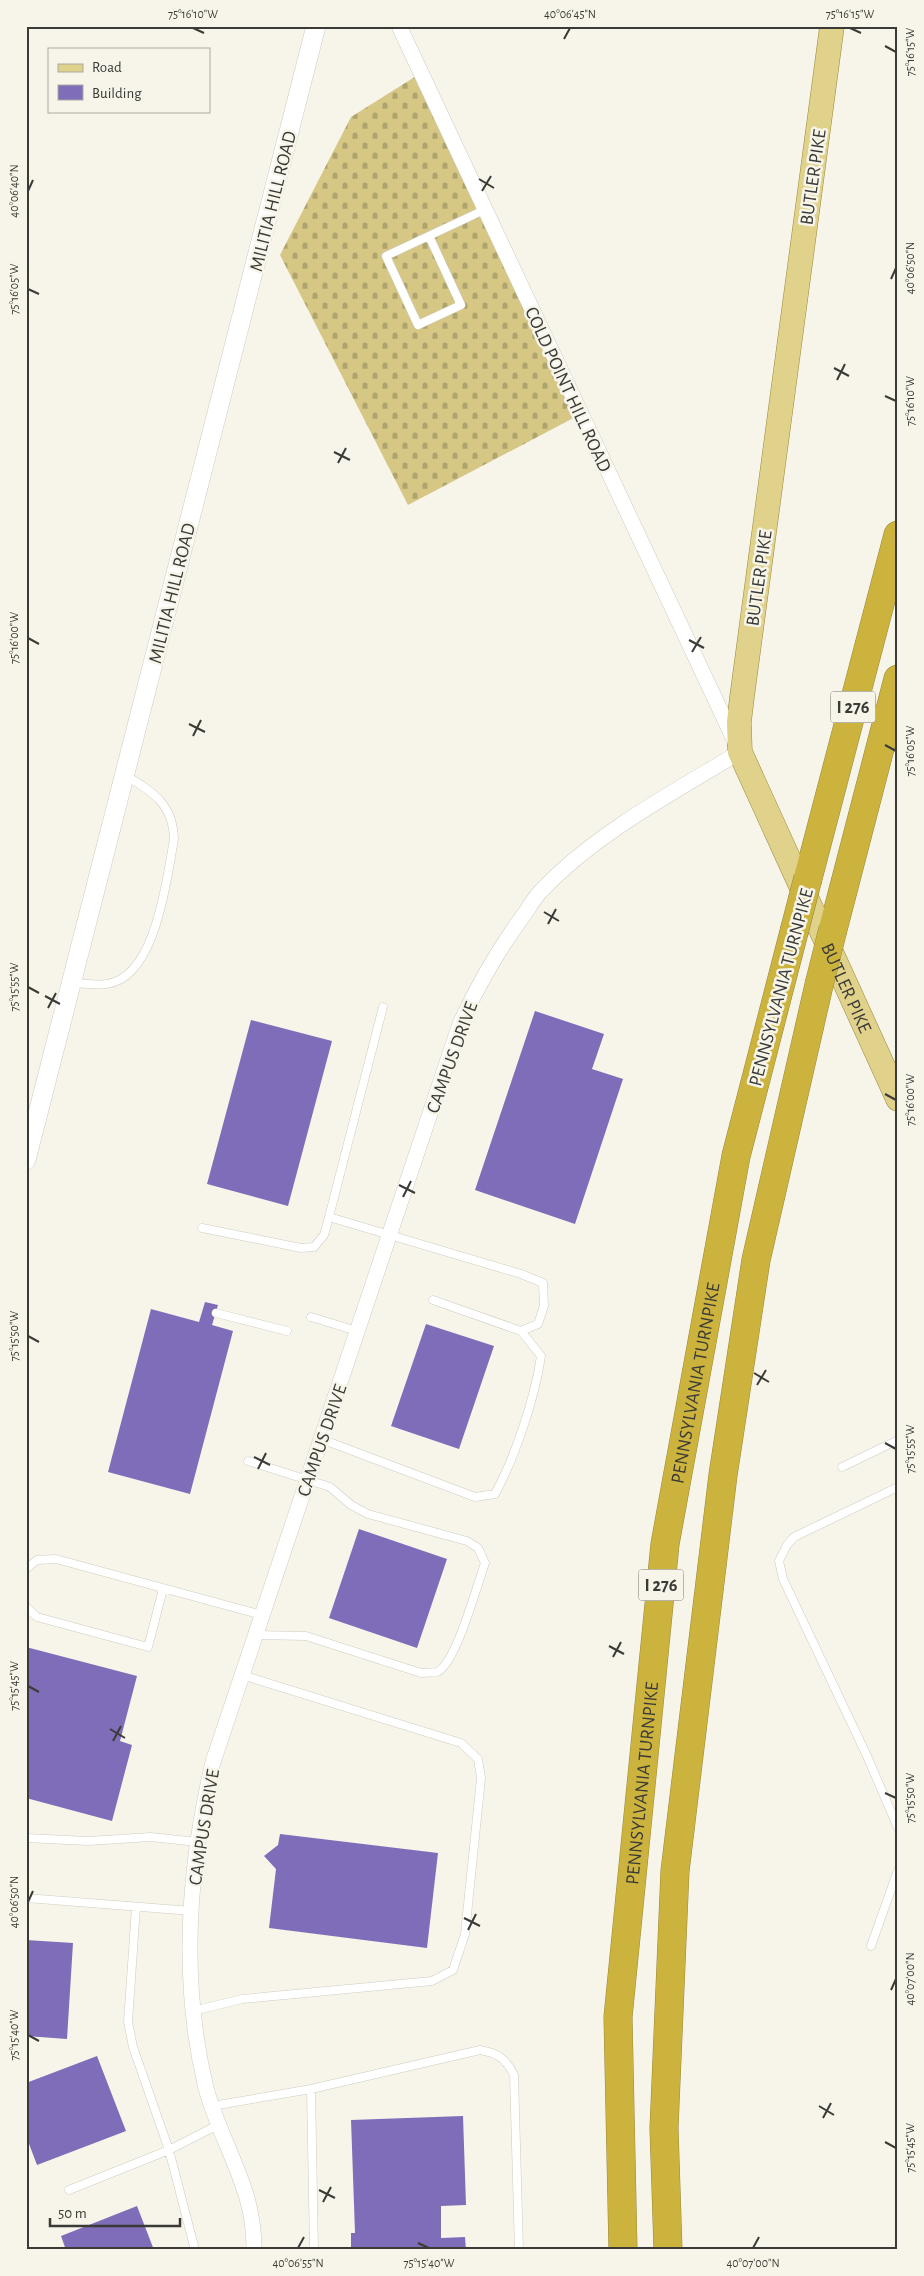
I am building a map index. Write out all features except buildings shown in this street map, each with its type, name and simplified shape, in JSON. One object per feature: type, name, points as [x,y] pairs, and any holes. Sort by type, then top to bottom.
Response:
[{"type":"highway","name":"PENNSYLVANIA TURNPIKE","points":[[623,2250],[618,2017],[665,1544],[736,1156],[898,535]]},
{"type":"highway","name":"PENNSYLVANIA TURNPIKE","points":[[668,2250],[664,2128],[675,1871],[723,1476],[756,1260],[833,929],[898,679]]},
{"type":"main road","name":"BUTLER PIKE","points":[[832,26],[743,687],[739,722],[740,752],[898,1099]]},
{"type":"street","name":"MILITIA HILL ROAD","points":[[26,1160],[316,26]]},
{"type":"street","name":"COLD POINT HILL ROAD","points":[[399,26],[740,752]]},
{"type":"street","name":"CAMPUS DRIVE","points":[[254,2250],[253,2225],[247,2197],[212,2106],[197,2044],[193,2011],[190,1968],[192,1911],[198,1842],[212,1762],[460,1024],[479,984],[503,942],[540,892],[597,842],[740,752]]},
{"type":"lane","points":[[428,236],[461,305],[418,325],[386,256],[428,236],[484,210]]},
{"type":"lane","points":[[72,983],[108,984],[121,978],[142,958],[156,929],[174,839],[174,825],[160,800],[147,789],[125,776]]},
{"type":"lane","points":[[202,1228],[301,1248],[314,1246],[324,1235],[383,1007]]},
{"type":"lane","points":[[328,1217],[521,1274],[542,1282],[544,1306],[538,1324],[521,1331]]},
{"type":"lane","points":[[321,1439],[475,1497],[495,1494],[504,1476],[537,1382],[541,1356],[521,1331],[433,1300]]},
{"type":"lane","points":[[216,1312],[288,1331]]},
{"type":"lane","points":[[311,1317],[357,1331]]},
{"type":"lane","points":[[842,1467],[898,1440]]},
{"type":"lane","points":[[248,1461],[330,1487],[351,1505],[368,1514],[466,1541],[478,1548],[485,1563],[456,1647],[448,1663],[436,1672],[421,1673],[306,1636],[255,1635]]},
{"type":"lane","points":[[898,1488],[794,1537],[787,1545],[779,1561],[783,1579],[867,1756],[898,1828]]},
{"type":"lane","points":[[26,1569],[37,1560],[56,1559],[262,1615]]},
{"type":"lane","points":[[26,1607],[37,1617],[148,1647],[163,1589]]},
{"type":"lane","points":[[193,2011],[242,1999],[432,1981],[453,1970],[465,1934],[481,1778],[478,1759],[461,1743],[242,1675]]},
{"type":"lane","points":[[26,1838],[88,1841],[151,1837],[198,1842]]},
{"type":"lane","points":[[870,1946],[898,1870]]},
{"type":"lane","points":[[26,1898],[192,1911]]},
{"type":"lane","points":[[136,1907],[128,2022],[133,2047],[170,2150],[195,2250]]},
{"type":"lane","points":[[212,2106],[311,2089],[480,2050],[495,2052],[507,2061],[514,2075],[519,2250]]},
{"type":"lane","points":[[311,2089],[314,2250]]},
{"type":"lane","points":[[69,2190],[170,2150],[218,2125]]},
{"type":"green space","points":[[421,73],[581,414],[408,505],[280,255],[351,117]]}]
